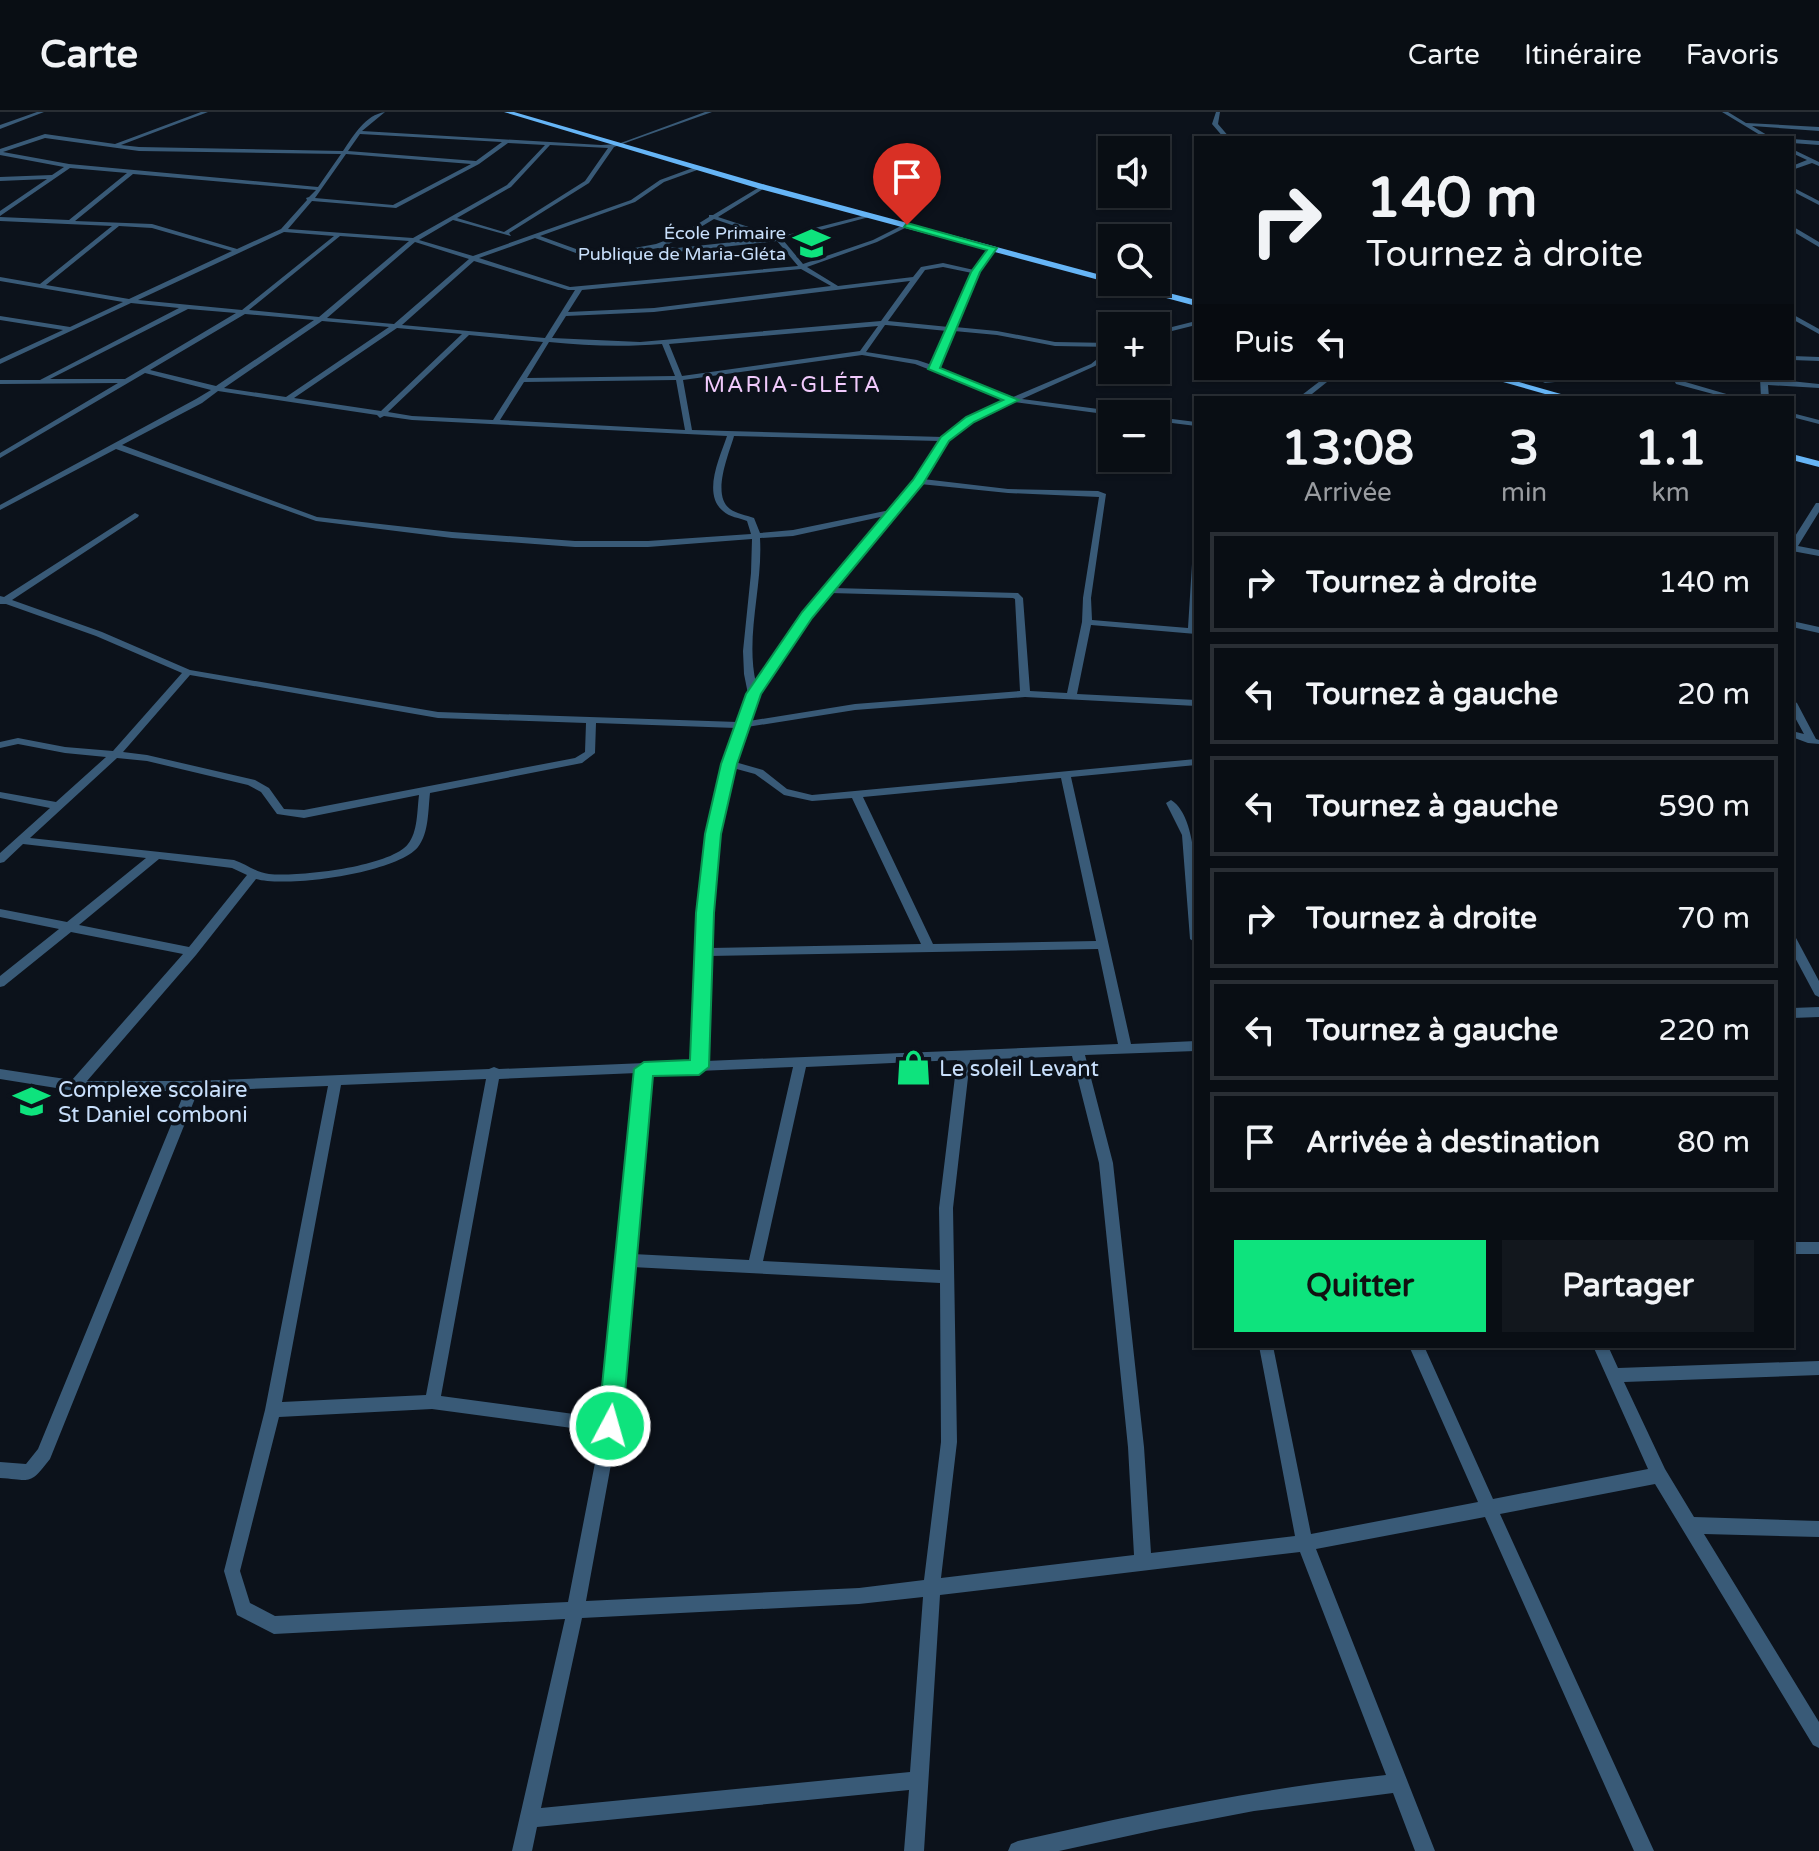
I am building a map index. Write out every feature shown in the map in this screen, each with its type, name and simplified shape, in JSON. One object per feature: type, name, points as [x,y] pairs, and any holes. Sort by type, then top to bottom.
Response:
[{"type":"street","points":[[0,127],[42,112]]},
{"type":"street","points":[[111,147],[206,112]]},
{"type":"street","points":[[0,362],[283,230],[320,189],[359,132],[383,112]]},
{"type":"street","points":[[507,112],[615,146],[1098,278]]},
{"type":"street","points":[[359,132],[548,145],[615,146],[710,112]]},
{"type":"street","points":[[1218,112],[1215,124],[1225,136]]},
{"type":"street","points":[[1724,112],[1766,136]]},
{"type":"street","points":[[1746,124],[1819,129]]},
{"type":"street","points":[[0,152],[45,136],[111,147],[345,152],[477,163]]},
{"type":"street","points":[[1794,141],[1819,143]]},
{"type":"street","points":[[308,199],[389,208],[477,163],[506,142]]},
{"type":"street","points":[[0,508],[119,447],[218,389],[321,319],[414,240],[517,180],[548,145]]},
{"type":"street","points":[[504,234],[587,182],[615,146]]},
{"type":"street","points":[[0,152],[69,166],[320,189]]},
{"type":"street","points":[[1794,152],[1819,164]]},
{"type":"street","points":[[1794,167],[1811,161]]},
{"type":"street","points":[[0,213],[69,166]]},
{"type":"street","points":[[287,400],[396,326],[474,258],[633,201],[662,181],[698,168]]},
{"type":"street","points":[[72,220],[132,172]]},
{"type":"street","points":[[0,179],[53,177]]},
{"type":"street","points":[[534,236],[590,257],[658,246],[682,236],[763,187]]},
{"type":"street","points":[[1794,190],[1819,203]]},
{"type":"street","points":[[0,213],[162,228],[238,251]]},
{"type":"street","points":[[711,216],[779,239],[802,267],[835,286]]},
{"type":"street","points":[[658,246],[677,250],[779,239],[870,216]]},
{"type":"street","points":[[451,218],[524,240]]},
{"type":"street","points":[[41,286],[117,225]]},
{"type":"street","points":[[283,230],[414,240],[554,287],[580,288],[802,267],[875,241],[907,225]]},
{"type":"street","points":[[1794,229],[1819,245]]},
{"type":"street","points":[[0,456],[243,312],[338,235]]},
{"type":"street","points":[[934,369],[954,329],[976,272],[993,248]]},
{"type":"street","points":[[862,353],[923,268],[938,264],[976,272]]},
{"type":"street","points":[[757,273],[769,297]]},
{"type":"street","points":[[0,279],[128,301],[610,345],[886,323],[954,329],[1055,344],[1098,346]]},
{"type":"street","points":[[566,314],[664,312],[835,286],[916,279]]},
{"type":"street","points":[[496,421],[580,288]]},
{"type":"street","points":[[1169,296],[1194,302]]},
{"type":"street","points":[[43,380],[186,307]]},
{"type":"street","points":[[1794,317],[1819,332]]},
{"type":"street","points":[[0,318],[70,329]]},
{"type":"street","points":[[1170,330],[1194,324]]},
{"type":"street","points":[[380,416],[466,334]]},
{"type":"street","points":[[665,342],[679,378],[689,432]]},
{"type":"street","points":[[522,380],[679,378],[862,353],[902,358],[1013,400],[1098,411]]},
{"type":"street","points":[[1794,358],[1819,359]]},
{"type":"street","points":[[699,1067],[713,834],[729,764],[753,694],[790,638],[896,511],[945,439],[970,419],[1098,360]]},
{"type":"street","points":[[145,371],[218,389],[380,416],[731,434],[945,439]]},
{"type":"street","points":[[1305,396],[1325,380]]},
{"type":"street","points":[[1502,380],[1562,396]]},
{"type":"street","points":[[1544,380],[1551,393]]},
{"type":"street","points":[[1678,380],[1729,396]]},
{"type":"street","points":[[1763,380],[1819,386]]},
{"type":"street","points":[[0,382],[125,381]]},
{"type":"street","points":[[1794,416],[1819,422]]},
{"type":"street","points":[[1170,421],[1194,424]]},
{"type":"street","points":[[731,434],[718,479],[720,499],[726,510],[751,520],[758,535],[747,622],[747,671],[753,694]]},
{"type":"street","points":[[0,443],[19,445]]},
{"type":"street","points":[[119,447],[316,519],[338,524],[605,545],[821,529],[896,511]]},
{"type":"street","points":[[1794,458],[1819,464]]},
{"type":"street","points":[[918,481],[1008,491],[1102,495],[1087,622],[1071,697]]},
{"type":"street","points":[[1794,544],[1819,505]]},
{"type":"street","points":[[2,601],[135,515]]},
{"type":"street","points":[[1794,547],[1819,553]]},
{"type":"street","points":[[828,590],[1015,595],[1019,598],[1025,694]]},
{"type":"street","points":[[2,601],[99,634],[188,672],[438,715],[741,725],[855,707],[1025,694],[1194,703]]},
{"type":"street","points":[[1087,622],[1194,631]]},
{"type":"street","points":[[1794,624],[1819,630]]},
{"type":"street","points":[[0,859],[116,754],[188,672]]},
{"type":"street","points":[[1794,706],[1816,742]]},
{"type":"street","points":[[0,745],[18,741],[65,750],[116,754],[251,782],[265,790],[281,812],[288,814],[578,761],[590,753],[591,720]]},
{"type":"street","points":[[1794,735],[1816,742]]},
{"type":"street","points":[[729,764],[759,772],[784,792],[797,797],[1194,762]]},
{"type":"street","points":[[1065,774],[1125,1047]]},
{"type":"street","points":[[20,840],[234,864],[253,875],[267,878],[329,873],[404,855],[413,846],[419,832],[425,791]]},
{"type":"street","points":[[856,794],[929,948]]},
{"type":"street","points":[[0,795],[58,806]]},
{"type":"street","points":[[1171,803],[1187,835],[1194,916]]},
{"type":"street","points":[[0,983],[156,856]]},
{"type":"street","points":[[75,1086],[192,952],[253,875]]},
{"type":"street","points":[[0,913],[192,952]]},
{"type":"street","points":[[704,952],[1102,945]]},
{"type":"street","points":[[1794,945],[1819,992]]},
{"type":"street","points":[[1794,1013],[1819,1012]]},
{"type":"street","points":[[0,1074],[75,1086],[194,1086],[1194,1046]]},
{"type":"street","points":[[1077,1050],[1106,1163],[1133,1416],[1143,1561]]},
{"type":"street","points":[[914,1851],[932,1587],[949,1442],[946,1208],[964,1055]]},
{"type":"street","points":[[755,1267],[800,1063]]},
{"type":"street","points":[[522,1851],[576,1607],[610,1426],[644,1069]]},
{"type":"street","points":[[432,1402],[494,1072]]},
{"type":"street","points":[[335,1081],[273,1410],[232,1571],[243,1609],[274,1625],[576,1607],[859,1596],[1305,1543],[1659,1475]]},
{"type":"street","points":[[2,1475],[30,1472],[44,1454],[194,1086]]},
{"type":"street","points":[[1794,1248],[1819,1248]]},
{"type":"street","points":[[626,1260],[946,1277]]},
{"type":"street","points":[[1266,1348],[1305,1543],[1425,1851]]},
{"type":"street","points":[[1417,1348],[1644,1851]]},
{"type":"street","points":[[1601,1348],[1659,1475],[1819,1739]]},
{"type":"street","points":[[1615,1375],[1819,1368]]},
{"type":"street","points":[[273,1410],[432,1402],[610,1426]]},
{"type":"street","points":[[1692,1525],[1819,1529]]},
{"type":"street","points":[[530,1818],[918,1780]]},
{"type":"street","points":[[1018,1851],[1180,1813],[1299,1792],[1398,1783]]},
{"type":"place","name":"École Primaire Publique de Maria-Gléta","points":[[812,243]]},
{"type":"place","name":"Le soleil Levant","points":[[913,1068]]},
{"type":"place","name":"Complexe scolaire St Daniel comboni","points":[[32,1102]]},
{"type":"district","name":"MARIA-GLÉTA","points":[[793,384]]},
{"type":"route","points":[[610,1426],[644,1069],[699,1067],[705,913],[713,834],[729,764],[753,694],[807,615],[856,560],[918,481],[945,439],[970,419],[1013,400],[934,369],[954,329],[976,272],[993,248],[907,225]]}]
